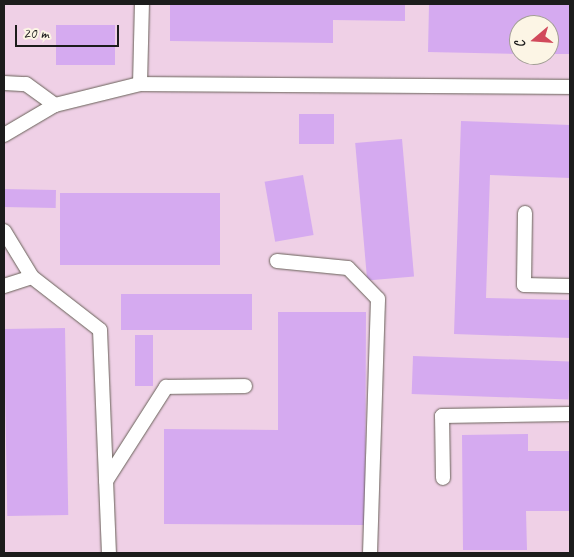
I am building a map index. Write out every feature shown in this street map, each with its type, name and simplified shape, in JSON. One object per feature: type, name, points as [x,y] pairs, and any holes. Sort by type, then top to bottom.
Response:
[{"type":"lane","points":[[140,84],[142,4]]},
{"type":"lane","points":[[4,83],[26,84],[55,105]]},
{"type":"lane","points":[[4,135],[55,105],[140,84],[570,87]]},
{"type":"lane","points":[[525,213],[524,285],[570,286]]},
{"type":"lane","points":[[4,231],[32,277],[100,330],[109,553]]},
{"type":"lane","points":[[277,261],[348,268],[378,299],[370,553]]},
{"type":"lane","points":[[4,286],[32,277]]},
{"type":"lane","points":[[106,481],[166,388],[245,386]]},
{"type":"lane","points":[[443,478],[442,416],[570,414]]},
{"type":"shaded area","points":[[4,4],[570,4],[570,553],[4,553]]},
{"type":"building","points":[[170,4],[405,4],[405,21],[333,20],[333,43],[170,41]]},
{"type":"building","points":[[429,4],[570,4],[570,54],[559,54],[559,15],[509,15],[509,54],[428,52]]},
{"type":"building","points":[[56,25],[115,25],[115,65],[56,65]]},
{"type":"building","points":[[299,114],[334,114],[334,144],[299,144]]},
{"type":"building","points":[[461,121],[570,125],[570,178],[490,175],[486,298],[570,300],[570,338],[454,334]]},
{"type":"building","points":[[402,139],[414,276],[367,281],[355,143]]},
{"type":"building","points":[[303,175],[314,235],[275,242],[265,182]]},
{"type":"building","points":[[4,189],[56,190],[56,208],[4,207]]},
{"type":"building","points":[[60,193],[220,193],[220,265],[60,265]]},
{"type":"building","points":[[121,294],[252,294],[252,330],[121,330]]},
{"type":"building","points":[[278,312],[366,312],[365,525],[164,524],[164,429],[278,430]]},
{"type":"building","points":[[65,328],[68,515],[7,516],[4,329]]},
{"type":"building","points":[[135,335],[153,335],[153,386],[135,386]]},
{"type":"building","points":[[413,356],[570,361],[569,399],[412,394]]},
{"type":"building","points":[[528,434],[528,451],[570,451],[570,511],[526,511],[527,550],[463,550],[462,435]]}]
